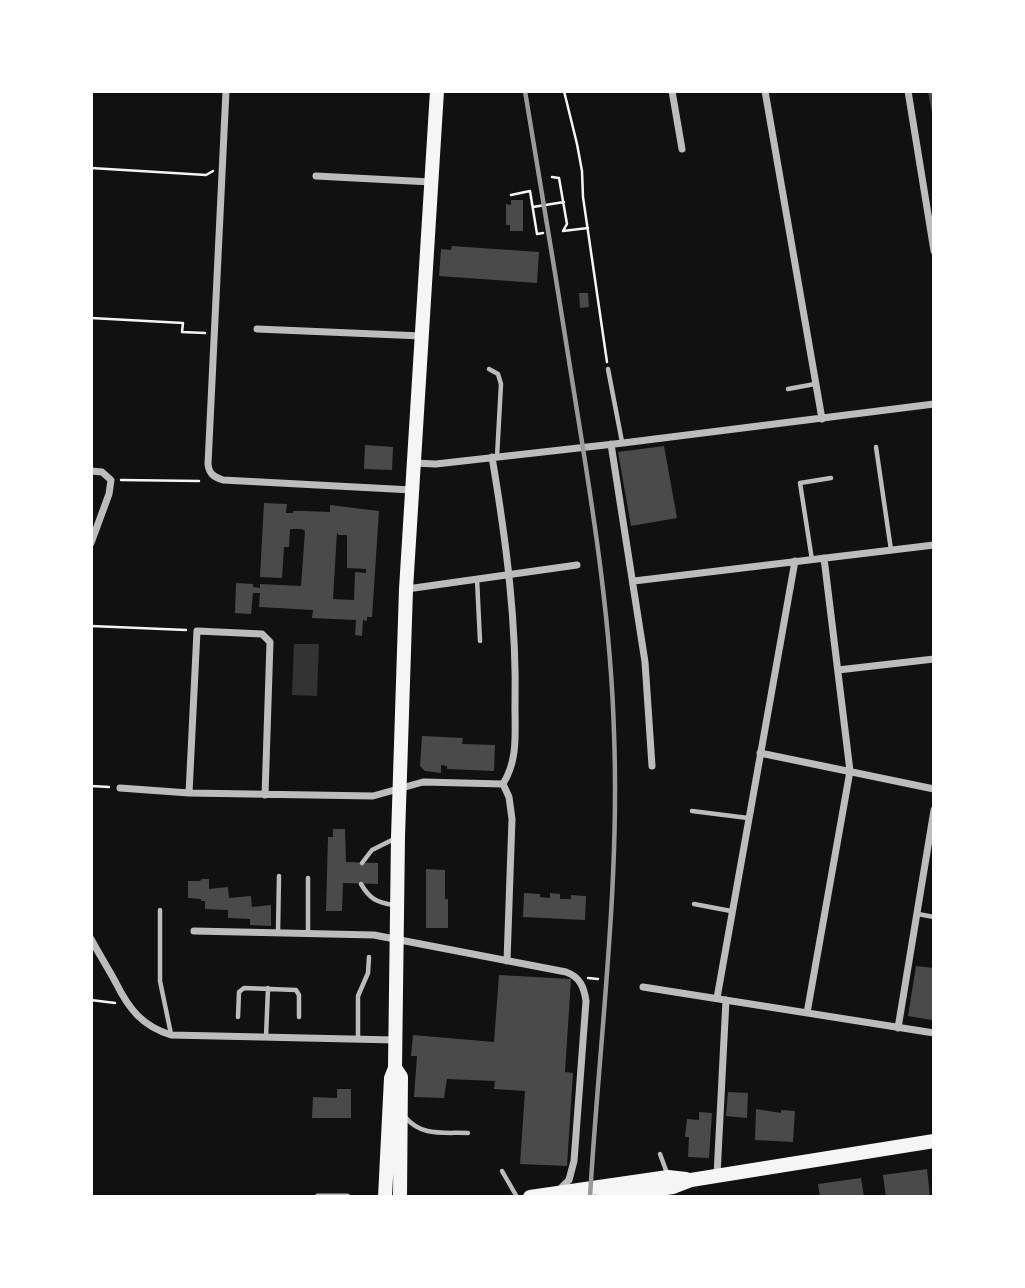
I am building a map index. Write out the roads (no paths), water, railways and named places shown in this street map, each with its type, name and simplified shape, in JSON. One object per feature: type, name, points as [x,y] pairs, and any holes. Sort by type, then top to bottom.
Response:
[{"type":"main road","points":[[385,1197],[391,1078],[395,1069],[398,837],[406,589],[422,336],[433,229],[436,91]]},
{"type":"main road","points":[[395,1069],[401,1077],[400,1197]]},
{"type":"main road","points":[[603,1197],[650,1194],[691,1180],[934,1141]]},
{"type":"main road","points":[[905,1147],[917,1151],[934,1151]]},
{"type":"main road","points":[[530,1197],[668,1177],[691,1180]]},
{"type":"street","points":[[226,91],[208,464],[212,474],[223,480],[412,490]]},
{"type":"street","points":[[672,91],[682,149]]},
{"type":"street","points":[[765,91],[822,419]]},
{"type":"street","points":[[908,91],[934,251]]},
{"type":"street","points":[[316,176],[432,183]]},
{"type":"street","points":[[257,329],[422,336]]},
{"type":"street","points":[[414,463],[436,464],[623,443],[934,404]]},
{"type":"street","points":[[611,444],[645,662],[652,766]]},
{"type":"street","points":[[494,457],[516,651],[513,765],[503,784],[511,804],[512,819],[507,961]]},
{"type":"street","points":[[91,471],[102,472],[111,480],[91,543]]},
{"type":"street","points":[[634,582],[934,545]]},
{"type":"street","points":[[807,1013],[850,771],[824,558]]},
{"type":"street","points":[[717,998],[795,561]]},
{"type":"street","points":[[406,589],[577,565]]},
{"type":"street","points":[[189,793],[197,631],[262,634],[270,642],[265,795]]},
{"type":"street","points":[[838,670],[934,659]]},
{"type":"street","points":[[760,752],[934,789]]},
{"type":"street","points":[[120,788],[189,793],[373,796],[423,782],[503,784]]},
{"type":"street","points":[[898,1028],[934,810]]},
{"type":"street","points":[[194,931],[374,935],[570,974],[578,979],[585,995],[575,1153],[569,1180],[557,1192]]},
{"type":"street","points":[[91,939],[126,1003],[141,1020],[171,1035],[396,1040]]},
{"type":"street","points":[[643,987],[934,1033]]},
{"type":"street","points":[[717,1176],[726,1000]]},
{"type":"street","points":[[317,1197],[347,1197]]},
{"type":"lane","points":[[489,369],[498,374],[501,384],[494,457]]},
{"type":"lane","points":[[608,369],[623,443]]},
{"type":"lane","points":[[788,389],[816,384]]},
{"type":"lane","points":[[876,447],[891,550]]},
{"type":"lane","points":[[812,559],[800,483],[831,478]]},
{"type":"lane","points":[[477,578],[480,641]]},
{"type":"lane","points":[[692,810],[748,818]]},
{"type":"lane","points":[[362,863],[372,850],[398,837]]},
{"type":"lane","points":[[278,933],[279,876]]},
{"type":"lane","points":[[308,878],[308,934]]},
{"type":"lane","points":[[361,884],[368,896],[377,903],[398,906]]},
{"type":"lane","points":[[694,904],[731,911]]},
{"type":"lane","points":[[160,910],[158,965],[171,1035]]},
{"type":"lane","points":[[917,914],[934,917]]},
{"type":"lane","points":[[359,1040],[359,996],[368,972],[369,957]]},
{"type":"lane","points":[[267,1037],[268,988]]},
{"type":"lane","points":[[238,1017],[240,990],[268,988],[297,991],[299,1017]]},
{"type":"lane","points":[[401,1114],[414,1127],[423,1131],[468,1133]]},
{"type":"lane","points":[[660,1154],[668,1177]]},
{"type":"lane","points":[[502,1171],[517,1197]]},
{"type":"railway","points":[[525,91],[590,496],[606,614],[612,693],[614,849],[590,1197]]}]
